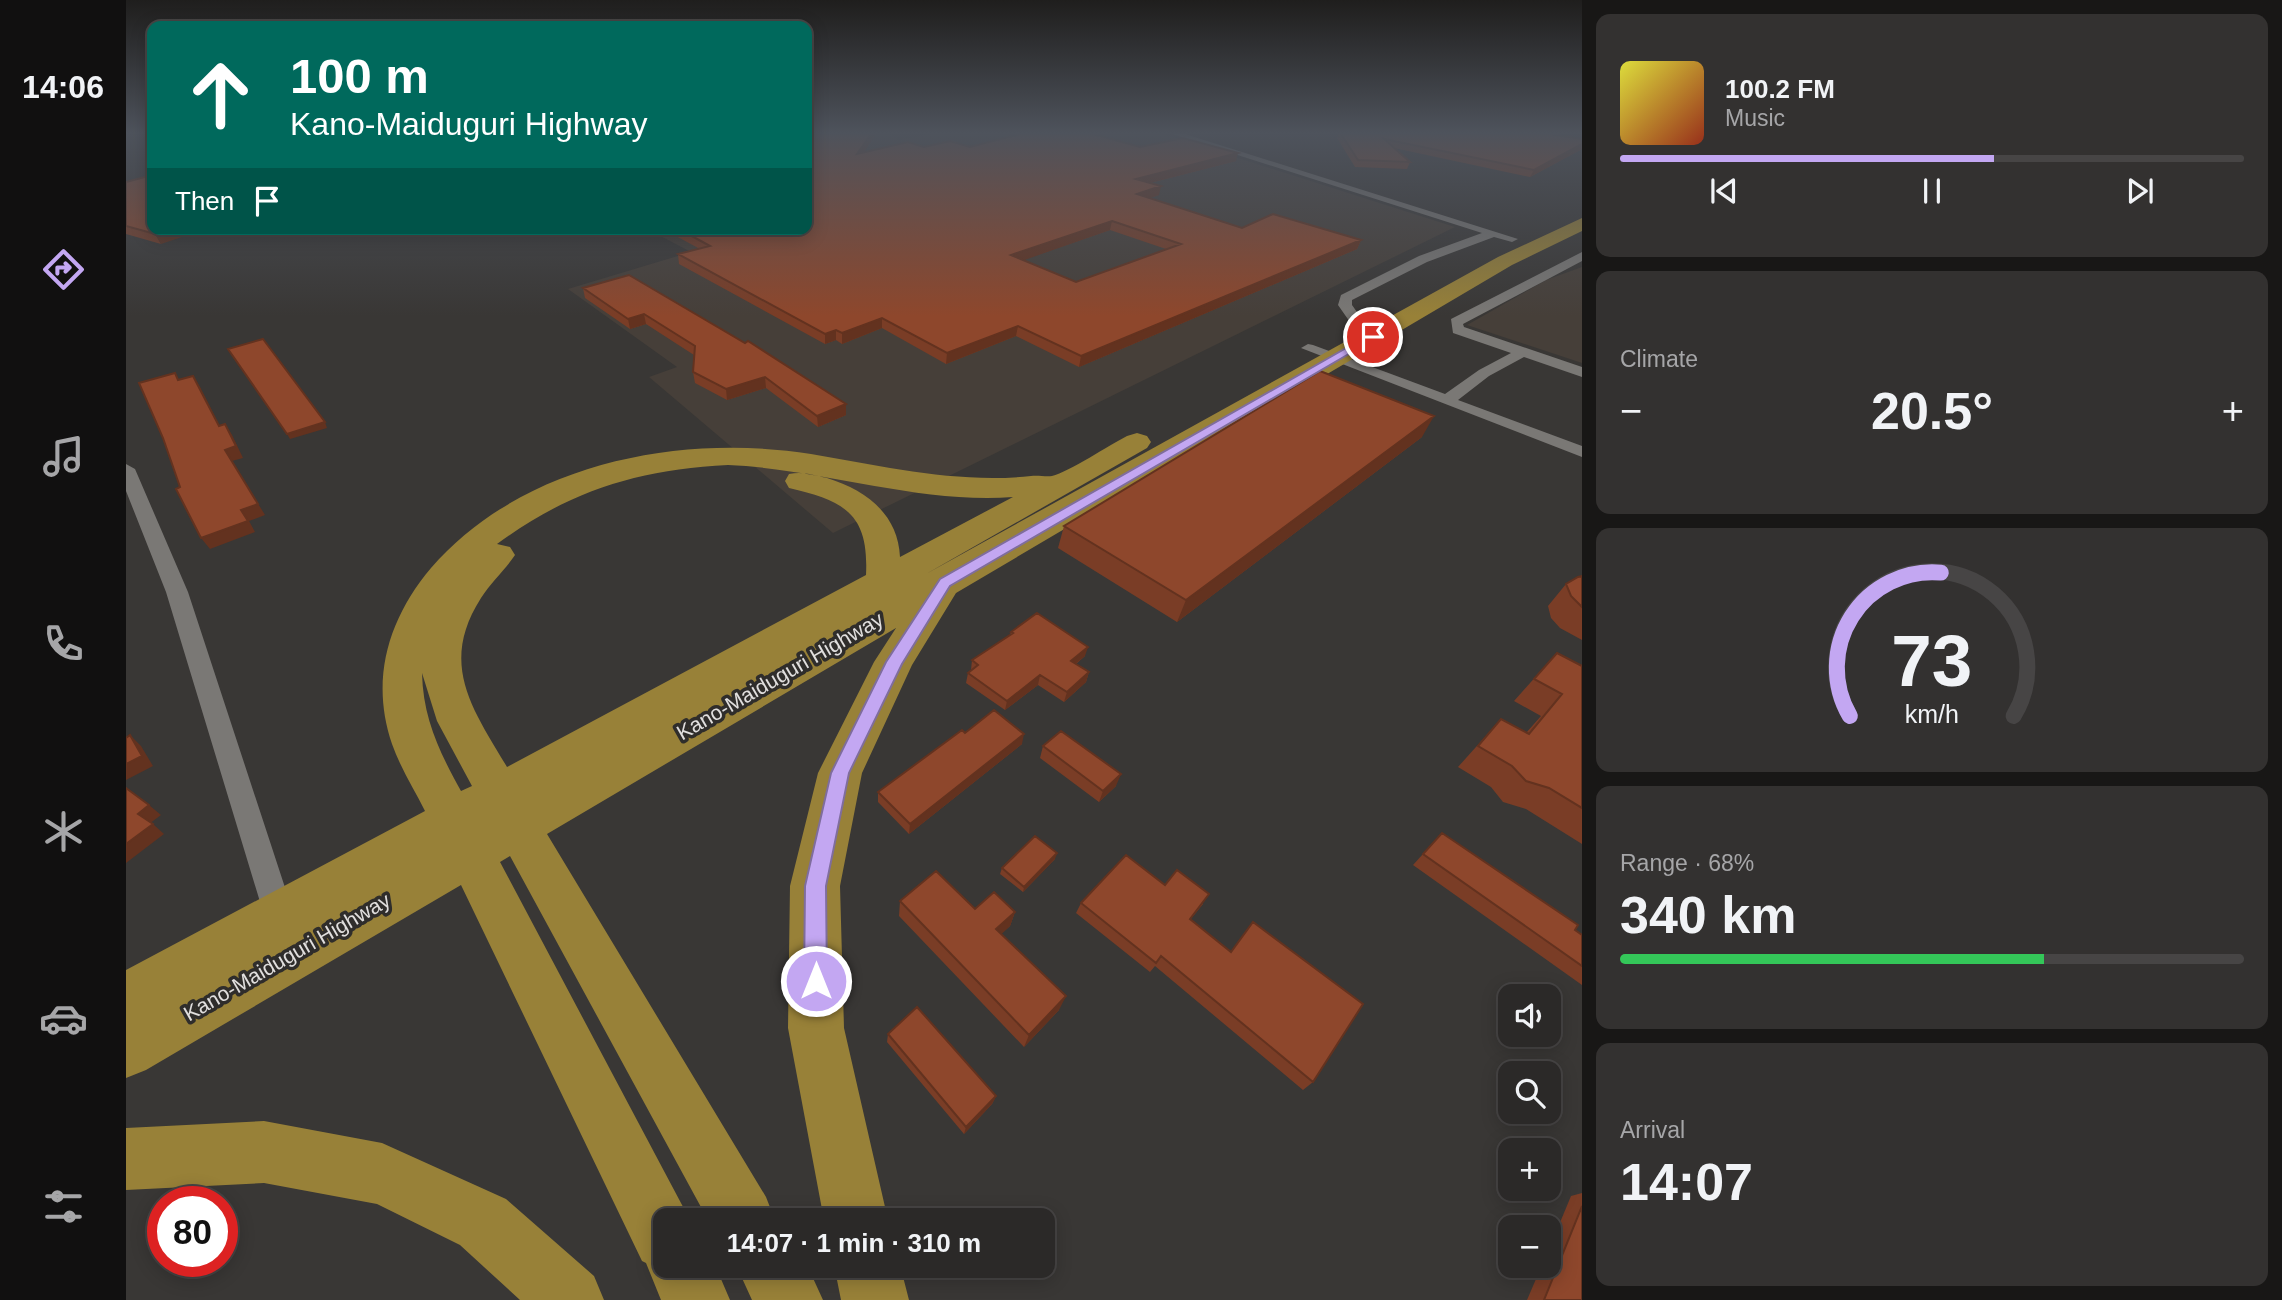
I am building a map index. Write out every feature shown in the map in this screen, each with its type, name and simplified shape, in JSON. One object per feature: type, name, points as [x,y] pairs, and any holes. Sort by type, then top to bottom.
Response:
[{"type":"highway","name":"Kano-Maiduguri Highway","points":[[126,1050],[945,582],[1322,353],[1357,322],[1502,237],[1582,210]]},
{"type":"highway","name":"Kano-Maiduguri Highway","points":[[126,1000],[1065,481],[1582,225]]},
{"type":"highway","points":[[653,1214],[516,939],[414,746],[403,715],[399,684],[405,648],[417,616],[442,579],[472,547],[509,517],[544,498],[586,481],[656,461],[734,456],[772,458],[941,487],[1021,487],[1065,481]]},
{"type":"highway","points":[[736,1208],[458,721],[442,679],[450,620],[465,592],[509,545],[538,525],[604,494],[649,481],[696,473],[760,474],[816,484],[860,506],[872,517],[881,533],[883,582]]},
{"type":"highway","points":[[854,1208],[816,1028],[816,886],[840,773],[894,662],[945,582]]},
{"type":"highway","points":[[126,1159],[264,1152],[382,1174],[483,1222],[570,1300]]},
{"type":"highway","points":[[685,1278],[696,1300]]},
{"type":"highway","points":[[776,1278],[789,1300]]},
{"type":"highway","points":[[870,1278],[875,1300]]},
{"type":"street","points":[[1368,195],[1502,237]]},
{"type":"street","points":[[1582,256],[1455,322],[1458,330],[1582,372]]},
{"type":"street","points":[[1449,400],[1484,373],[1523,352]]},
{"type":"street","points":[[1322,353],[1582,452]]},
{"type":"street","points":[[126,469],[177,592],[279,915]]},
{"type":"shaded area","points":[[832,195],[1353,195],[1455,227],[833,533],[649,377],[677,367],[568,289],[691,252],[658,235],[812,235],[812,222]]},
{"type":"shaded area","points":[[1582,267],[1582,363],[1467,325],[1546,280]]},
{"type":"building","points":[[126,195],[147,195],[147,232],[126,226]]},
{"type":"building","points":[[812,195],[1139,195],[1242,228],[1273,214],[1361,240],[1081,356],[1018,326],[947,353],[882,318],[842,333],[836,330],[825,334],[678,254],[710,246],[690,235],[812,235]],"holes":[[[1112,221],[1181,244],[1076,282],[1011,255]]]},
{"type":"building","points":[[629,275],[745,343],[748,341],[846,404],[817,416],[765,377],[726,389],[693,372],[695,346],[644,314],[628,319],[583,288]]},
{"type":"building","points":[[263,339],[325,422],[287,434],[228,349]]},
{"type":"building","points":[[1320,371],[1434,416],[1186,600],[1064,526]]},
{"type":"building","points":[[175,373],[178,380],[193,376],[219,426],[225,424],[236,446],[225,450],[258,504],[241,510],[248,521],[201,538],[176,489],[180,487],[163,438],[139,383]]},
{"type":"building","points":[[1582,576],[1582,607],[1571,596],[1566,584]]},
{"type":"building","points":[[1037,613],[1088,647],[1071,661],[1089,672],[1067,692],[1040,675],[1007,701],[968,673],[978,665],[972,660],[1013,633],[1011,632]]},
{"type":"building","points":[[1557,653],[1582,666],[1582,808],[1549,788],[1526,781],[1512,766],[1478,746],[1501,719],[1529,734],[1562,694],[1534,679]]},
{"type":"building","points":[[994,710],[1024,734],[910,824],[878,792],[962,730],[965,733]]},
{"type":"building","points":[[1061,731],[1121,774],[1103,791],[1043,746]]},
{"type":"building","points":[[130,735],[142,756],[126,764],[126,738]]},
{"type":"building","points":[[126,788],[149,805],[138,814],[153,824],[126,844]]},
{"type":"building","points":[[1442,833],[1578,925],[1575,930],[1582,935],[1582,966],[1423,854]]},
{"type":"building","points":[[1035,836],[1057,853],[1024,887],[1002,868]]},
{"type":"building","points":[[1126,855],[1165,885],[1177,870],[1209,894],[1190,919],[1231,952],[1253,922],[1363,1004],[1313,1082],[1161,956],[1156,963],[1081,903]]},
{"type":"building","points":[[936,871],[975,909],[994,892],[1015,912],[996,929],[1066,996],[1029,1035],[900,901]]},
{"type":"building","points":[[917,1007],[996,1096],[966,1127],[888,1034]]},
{"type":"building","points":[[1582,1206],[1582,1300],[1544,1300],[1553,1278],[1561,1278],[1561,1258]]},
{"type":"route","points":[[816,981],[816,886],[840,773],[894,662],[945,582],[1373,337]]}]
